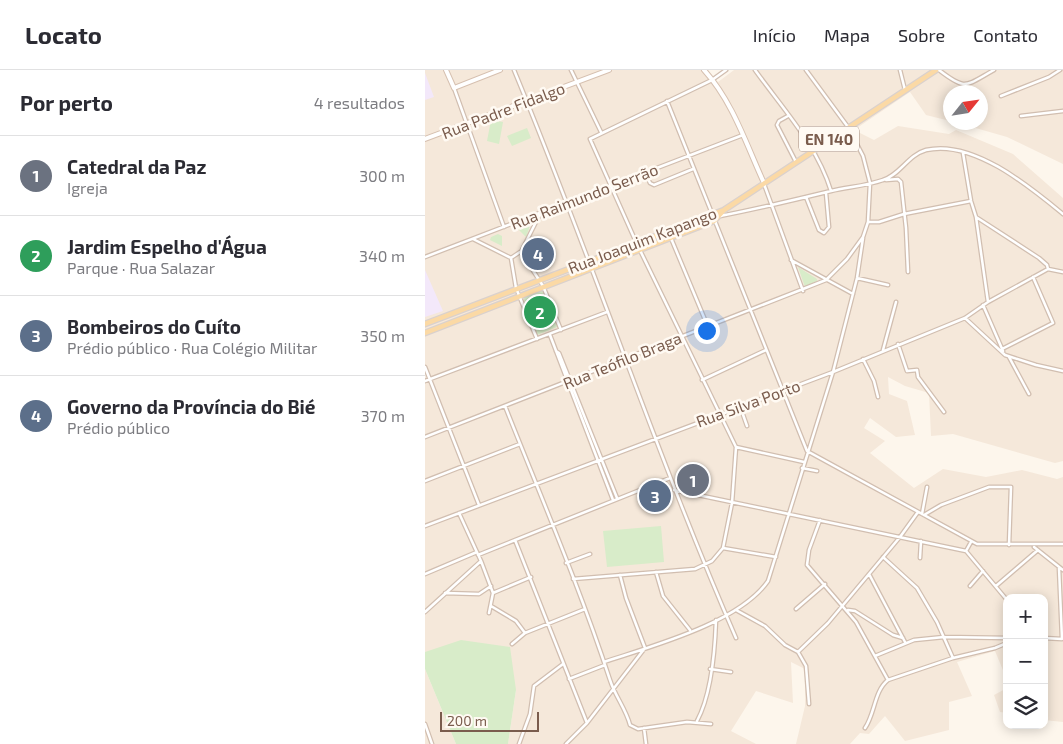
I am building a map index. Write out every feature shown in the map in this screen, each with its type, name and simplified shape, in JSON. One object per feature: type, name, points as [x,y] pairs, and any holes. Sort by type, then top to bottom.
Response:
[{"type":"main road","name":"EN 140","points":[[724,210],[937,70]]},
{"type":"main road","name":"Rua Joaquim Kapango","points":[[425,324],[711,213],[724,210]]},
{"type":"main road","name":"Rua Joaquim Kapango","points":[[425,333],[518,295],[714,221],[724,210]]},
{"type":"main road","points":[[617,249],[619,256]]},
{"type":"main road","points":[[608,253],[611,260]]},
{"type":"main road","points":[[465,308],[467,316]]},
{"type":"street","points":[[446,70],[504,227]]},
{"type":"street","points":[[453,88],[500,70]]},
{"type":"street","points":[[513,70],[589,261],[674,490],[704,566],[736,638]]},
{"type":"street","points":[[571,70],[601,132]]},
{"type":"street","name":"Rua Padre Fidalgo","points":[[425,139],[609,70]]},
{"type":"street","points":[[704,70],[713,80],[731,109],[743,135],[764,183],[803,290]]},
{"type":"street","points":[[573,579],[704,566],[719,555],[723,548],[732,504],[736,447],[718,415],[639,249],[590,138],[713,80],[726,70]]},
{"type":"street","points":[[755,70],[813,150],[823,167],[831,191]]},
{"type":"street","name":"Rua Teófilo Braga","points":[[425,437],[803,290],[825,280],[847,259],[863,237],[867,222],[870,183],[863,156],[848,127],[806,70]]},
{"type":"street","points":[[900,70],[905,90]]},
{"type":"street","points":[[937,70],[956,84],[964,85],[994,70]]},
{"type":"street","points":[[1001,96],[1049,77],[1060,70]]},
{"type":"street","points":[[667,101],[750,312],[807,450],[971,542],[983,545],[1033,546],[1063,544]]},
{"type":"street","points":[[1021,116],[1063,111]]},
{"type":"street","points":[[788,115],[779,121],[777,125],[796,162]]},
{"type":"street","name":"Rua Raimundo Serrão","points":[[425,257],[743,135]]},
{"type":"street","points":[[885,180],[916,155],[926,150],[940,149],[963,152],[987,162],[1019,180],[1063,214]]},
{"type":"street","points":[[963,152],[971,201],[976,217],[988,302]]},
{"type":"street","points":[[645,172],[650,183],[654,185],[693,169]]},
{"type":"street","points":[[719,217],[831,191],[896,179],[900,181],[908,272]]},
{"type":"street","points":[[806,197],[819,230],[824,233],[829,227],[826,193]]},
{"type":"street","points":[[867,222],[879,222],[904,214],[971,201]]},
{"type":"street","points":[[511,258],[521,252],[541,212]]},
{"type":"street","points":[[976,217],[1039,258],[1047,264],[1048,269],[1063,272]]},
{"type":"street","points":[[667,230],[708,327]]},
{"type":"street","points":[[569,679],[726,616],[752,600],[763,588],[776,557],[807,450],[833,372],[857,278],[863,237]]},
{"type":"street","points":[[473,239],[511,258]]},
{"type":"street","points":[[521,252],[540,279],[561,330]]},
{"type":"street","points":[[511,258],[518,295],[537,340]]},
{"type":"street","points":[[791,260],[853,294]]},
{"type":"street","name":"Rua Silva Porto","points":[[425,526],[833,372],[965,318],[988,302],[1048,269]]},
{"type":"street","points":[[1002,349],[1053,323],[1033,277]]},
{"type":"street","points":[[857,278],[888,285]]},
{"type":"street","points":[[883,350],[896,302]]},
{"type":"street","points":[[983,305],[1005,355]]},
{"type":"street","points":[[425,381],[607,312]]},
{"type":"street","points":[[965,318],[1005,355],[1063,371]]},
{"type":"street","points":[[549,335],[613,500]]},
{"type":"street","points":[[898,344],[907,371],[917,370],[918,377],[944,412]]},
{"type":"street","points":[[702,380],[766,350]]},
{"type":"street","points":[[556,352],[559,353],[571,381],[617,498]]},
{"type":"street","points":[[1009,357],[1029,394]]},
{"type":"street","points":[[863,359],[874,381],[878,397]]},
{"type":"street","points":[[425,367],[479,505]]},
{"type":"street","points":[[574,402],[578,400]]},
{"type":"street","points":[[505,406],[585,610],[613,690],[624,707],[631,727],[644,728],[697,722],[711,724]]},
{"type":"street","points":[[740,406],[747,426]]},
{"type":"street","points":[[579,415],[583,413]]},
{"type":"street","points":[[588,438],[593,436]]},
{"type":"street","points":[[425,481],[520,444]]},
{"type":"street","points":[[736,447],[804,462]]},
{"type":"street","points":[[802,468],[817,471]]},
{"type":"street","points":[[425,574],[670,478]]},
{"type":"street","points":[[606,484],[611,482]]},
{"type":"street","points":[[923,515],[927,487]]},
{"type":"street","points":[[923,515],[941,505],[989,487],[1011,487],[1009,545]]},
{"type":"street","points":[[674,490],[732,504],[820,520],[965,552],[983,570],[1003,595]]},
{"type":"street","points":[[798,652],[815,637],[843,605],[900,537],[918,512]]},
{"type":"street","points":[[459,513],[491,586],[493,593],[489,613]]},
{"type":"street","points":[[820,520],[807,561],[809,569],[825,584],[847,610],[888,680]]},
{"type":"street","points":[[515,540],[587,723]]},
{"type":"street","points":[[920,558],[921,542]]},
{"type":"street","points":[[965,552],[971,542]]},
{"type":"street","points":[[1033,546],[1063,570]]},
{"type":"street","points":[[723,548],[776,557]]},
{"type":"street","points":[[996,586],[1038,550]]},
{"type":"street","points":[[567,563],[590,554]]},
{"type":"street","points":[[883,557],[917,588],[944,637],[953,658]]},
{"type":"street","points":[[425,612],[481,561]]},
{"type":"street","points":[[1048,638],[1063,639],[1059,568]]},
{"type":"street","points":[[970,586],[983,570]]},
{"type":"street","points":[[656,572],[663,596],[691,630]]},
{"type":"street","points":[[869,574],[904,640]]},
{"type":"street","points":[[620,575],[626,598],[645,648]]},
{"type":"street","points":[[493,593],[531,577]]},
{"type":"street","points":[[796,609],[825,584]]},
{"type":"street","points":[[445,593],[479,594],[491,586]]},
{"type":"street","points":[[491,606],[516,621],[525,634]]},
{"type":"street","points":[[512,644],[525,634],[585,610]]},
{"type":"street","points":[[736,610],[765,626],[785,645],[798,652],[806,666],[809,704]]},
{"type":"street","points":[[847,610],[855,611],[893,636],[904,640],[944,637],[1003,638]]},
{"type":"street","points":[[697,722],[704,705],[716,620]]},
{"type":"street","points":[[875,656],[904,640]]},
{"type":"street","points":[[865,728],[872,718],[880,688],[888,680],[953,658],[995,648],[1003,644]]},
{"type":"street","points":[[566,744],[587,723],[645,648]]},
{"type":"street","points":[[519,744],[530,714],[534,686],[563,664]]},
{"type":"street","points":[[710,669],[731,672]]},
{"type":"street","points":[[425,724],[432,744]]},
{"type":"street","points":[[644,728],[646,744]]},
{"type":"shaded area","points":[[425,70],[707,70],[718,82],[734,70],[1063,70],[1063,164],[1007,137],[982,130],[988,130],[988,85],[943,85],[943,119],[926,115],[910,92],[854,130],[874,140],[898,126],[949,134],[956,130],[1013,154],[1063,198],[1063,461],[1055,463],[953,434],[931,436],[929,393],[905,386],[888,377],[889,394],[907,401],[915,435],[896,437],[870,418],[864,428],[885,441],[870,453],[914,488],[943,469],[986,477],[1022,470],[1057,479],[1063,477],[1063,722],[1048,720],[1048,594],[1003,594],[1003,670],[995,651],[957,662],[972,696],[949,702],[949,730],[905,741],[885,716],[869,734],[860,733],[850,744],[796,744],[805,706],[805,669],[791,662],[793,703],[756,691],[731,731],[756,744],[508,744],[516,690],[425,652]]},
{"type":"shaded area","points":[[425,73],[434,97],[425,100]]},
{"type":"shaded area","points":[[425,270],[443,311],[425,317]]},
{"type":"shaded area","points":[[425,669],[456,744],[425,744]]},
{"type":"shaded area","points":[[1003,690],[1003,712],[1000,712],[994,695]]},
{"type":"green space","points":[[491,120],[503,122],[499,144],[487,141]]},
{"type":"green space","points":[[527,128],[531,138],[512,146],[507,136]]},
{"type":"green space","points":[[527,223],[530,226],[526,237],[519,230],[520,226]]},
{"type":"green space","points":[[498,234],[502,236],[502,246],[490,240],[491,237]]},
{"type":"green space","points":[[798,267],[817,279],[817,281],[805,287]]},
{"type":"green space","points":[[542,290],[557,327],[537,335],[523,297]]},
{"type":"green space","points":[[661,526],[664,562],[607,567],[603,531]]},
{"type":"green space","points":[[461,640],[510,647],[516,690],[508,744],[456,744],[425,669],[425,652]]},
{"type":"place","name":"Governo da Província do Bié","points":[[538,254]]},
{"type":"place","name":"Jardim Espelho d'Água","points":[[540,312]]},
{"type":"place","name":"Catedral da Paz","points":[[693,480]]},
{"type":"place","name":"Bombeiros do Cuíto","points":[[655,496]]}]
